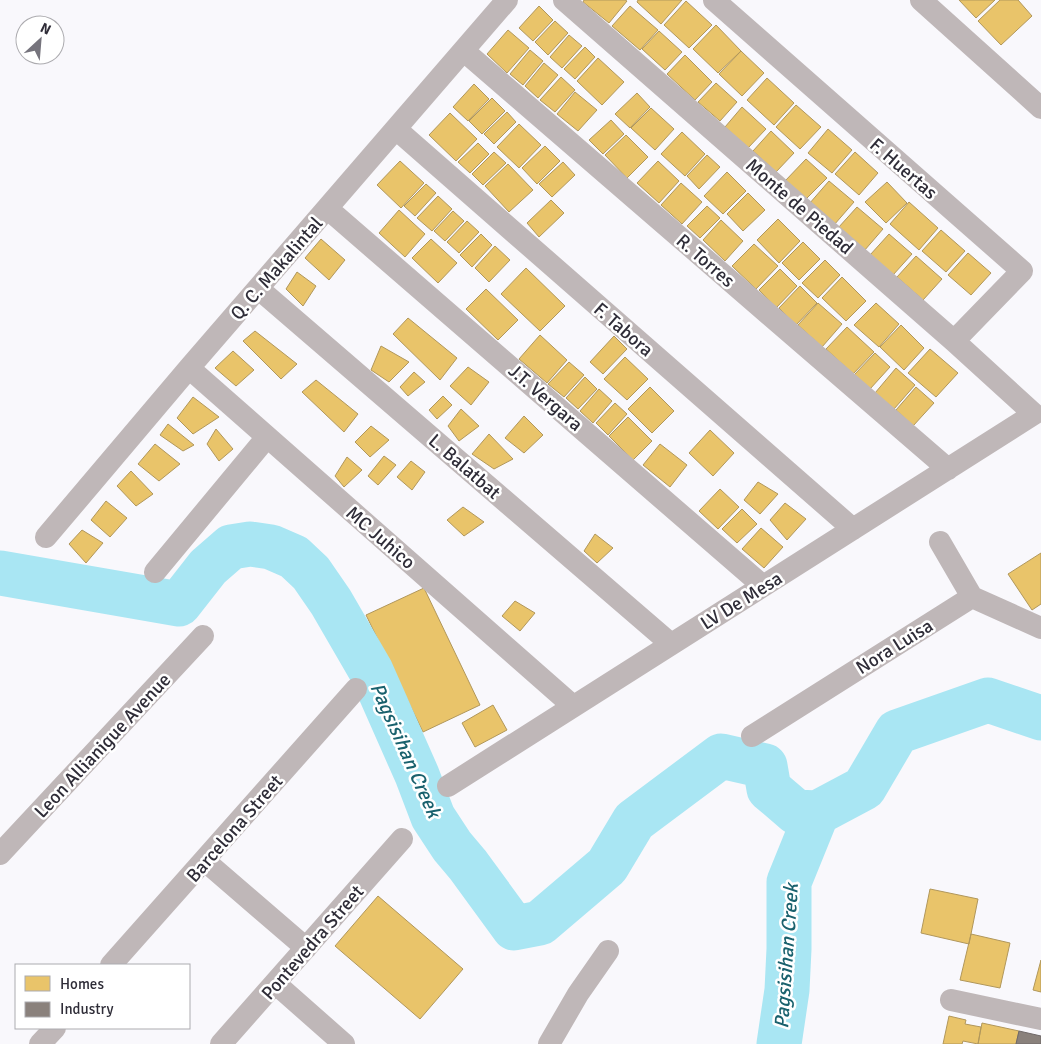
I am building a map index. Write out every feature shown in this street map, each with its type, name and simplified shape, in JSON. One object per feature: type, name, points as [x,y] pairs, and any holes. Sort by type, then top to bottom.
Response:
[{"type":"street","name":"Q. C. Makalintal","points":[[46,537],[189,368],[507,0]]},
{"type":"street","name":"Monte de Piedad","points":[[564,0],[954,341],[1034,414]]},
{"type":"street","name":"F. Huertas","points":[[714,0],[1022,271],[954,341]]},
{"type":"street","points":[[921,0],[1041,108]]},
{"type":"street","name":"R. Torres","points":[[464,50],[948,469]]},
{"type":"street","name":"F. Tabora","points":[[396,129],[853,529]]},
{"type":"street","name":"J.T. Vergara","points":[[328,208],[763,586]]},
{"type":"street","name":"L. Balatbat","points":[[259,289],[671,644]]},
{"type":"street","name":"MC Juhico","points":[[189,368],[573,706]]},
{"type":"street","name":"LV De Mesa","points":[[448,786],[1034,414]]},
{"type":"street","points":[[155,572],[267,436]]},
{"type":"street","points":[[940,542],[972,597],[1038,624]]},
{"type":"street","name":"Nora Luisa","points":[[752,736],[972,597]]},
{"type":"street","name":"Leon Allianigue Avenue","points":[[0,854],[203,636]]},
{"type":"street","name":"Barcelona Street","points":[[112,964],[356,689]]},
{"type":"street","name":"Pontevedra Street","points":[[221,1044],[276,984],[402,839]]},
{"type":"street","points":[[205,861],[306,948]]},
{"type":"street","points":[[549,1044],[578,994],[608,951]]},
{"type":"street","points":[[276,984],[344,1044]]},
{"type":"street","points":[[951,1000],[1041,1019]]},
{"type":"street","points":[[40,1044],[54,1029]]},
{"type":"building: Homes","points":[[584,0],[627,1],[609,23],[583,2]]},
{"type":"building: Homes","points":[[638,0],[682,0],[661,24],[637,2]]},
{"type":"building: Homes","points":[[959,0],[995,0],[976,18]]},
{"type":"building: Homes","points":[[1000,0],[1018,0],[1032,16],[1001,45],[978,21]]},
{"type":"building: Homes","points":[[686,1],[712,25],[689,48],[664,25]]},
{"type":"building: Homes","points":[[539,6],[553,20],[533,41],[519,28]]},
{"type":"building: Homes","points":[[630,6],[658,30],[640,50],[612,26]]},
{"type":"building: Homes","points":[[555,21],[568,33],[548,55],[535,42]]},
{"type":"building: Homes","points":[[716,25],[741,51],[718,73],[693,49]]},
{"type":"building: Homes","points":[[508,30],[529,48],[507,73],[487,54]]},
{"type":"building: Homes","points":[[659,31],[682,52],[665,70],[642,49]]},
{"type":"building: Homes","points":[[569,35],[582,46],[562,68],[550,57]]},
{"type":"building: Homes","points":[[585,47],[595,57],[575,79],[564,69]]},
{"type":"building: Homes","points":[[530,50],[543,61],[523,85],[510,74]]},
{"type":"building: Homes","points":[[741,51],[764,73],[742,96],[719,74]]},
{"type":"building: Homes","points":[[685,55],[712,82],[695,100],[667,74]]},
{"type":"building: Homes","points":[[598,58],[624,82],[602,105],[577,81]]},
{"type":"building: Homes","points":[[544,63],[558,75],[538,98],[525,86]]},
{"type":"building: Homes","points":[[561,77],[575,90],[555,112],[540,100]]},
{"type":"building: Homes","points":[[767,78],[794,103],[774,125],[747,100]]},
{"type":"building: Homes","points":[[716,83],[737,102],[720,121],[698,102]]},
{"type":"building: Homes","points":[[474,84],[489,99],[468,121],[453,107]]},
{"type":"building: Homes","points":[[575,92],[597,110],[578,131],[557,114]]},
{"type":"building: Homes","points":[[637,93],[650,107],[630,128],[615,114]]},
{"type":"building: Homes","points":[[492,98],[505,111],[482,134],[469,121]]},
{"type":"building: Homes","points":[[796,105],[821,127],[800,149],[776,127]]},
{"type":"building: Homes","points":[[742,107],[766,129],[748,148],[725,127]]},
{"type":"building: Homes","points":[[651,108],[674,129],[655,150],[631,128]]},
{"type":"building: Homes","points":[[507,112],[516,122],[494,144],[484,134]]},
{"type":"building: Homes","points":[[450,113],[477,139],[456,161],[429,135]]},
{"type":"building: Homes","points":[[611,120],[624,134],[603,154],[589,140]]},
{"type":"building: Homes","points":[[519,124],[541,145],[519,168],[497,147]]},
{"type":"building: Homes","points":[[828,129],[852,150],[832,173],[808,153]]},
{"type":"building: Homes","points":[[771,131],[794,153],[776,172],[753,151]]},
{"type":"building: Homes","points":[[682,132],[705,154],[685,176],[661,154]]},
{"type":"building: Homes","points":[[626,135],[648,157],[627,178],[605,155]]},
{"type":"building: Homes","points":[[478,143],[489,154],[470,173],[458,162]]},
{"type":"building: Homes","points":[[545,146],[560,161],[537,184],[522,168]]},
{"type":"building: Homes","points":[[494,152],[506,163],[483,185],[472,174]]},
{"type":"building: Homes","points":[[855,152],[878,173],[859,195],[835,174]]},
{"type":"building: Homes","points":[[707,155],[720,167],[699,189],[687,176]]},
{"type":"building: Homes","points":[[806,159],[827,178],[805,200],[785,181]]},
{"type":"building: Homes","points":[[400,161],[424,183],[401,208],[377,185]]},
{"type":"building: Homes","points":[[658,161],[679,181],[659,203],[637,183]]},
{"type":"building: Homes","points":[[563,162],[575,175],[552,197],[539,184]]},
{"type":"building: Homes","points":[[508,164],[533,190],[509,212],[485,186]]},
{"type":"building: Homes","points":[[727,172],[746,191],[723,214],[704,196]]},
{"type":"building: Homes","points":[[829,181],[854,202],[834,225],[809,204]]},
{"type":"building: Homes","points":[[887,182],[907,203],[886,223],[865,202]]},
{"type":"building: Homes","points":[[681,183],[702,202],[682,224],[661,205]]},
{"type":"building: Homes","points":[[426,184],[436,193],[415,216],[404,206]]},
{"type":"building: Homes","points":[[748,193],[765,210],[743,231],[727,214]]},
{"type":"building: Homes","points":[[438,196],[452,209],[432,231],[417,218]]},
{"type":"building: Homes","points":[[551,200],[564,213],[539,237],[527,223]]},
{"type":"building: Homes","points":[[909,202],[938,228],[919,250],[890,224]]},
{"type":"building: Homes","points":[[707,206],[720,218],[700,238],[687,226]]},
{"type":"building: Homes","points":[[857,207],[883,229],[864,251],[838,228]]},
{"type":"building: Homes","points":[[399,210],[425,234],[405,257],[379,233]]},
{"type":"building: Homes","points":[[453,211],[464,221],[445,241],[434,231]]},
{"type":"building: Homes","points":[[778,219],[800,241],[779,263],[757,240]]},
{"type":"building: Homes","points":[[721,220],[743,241],[725,261],[703,240]]},
{"type":"building: Homes","points":[[467,221],[479,232],[459,253],[447,242]]},
{"type":"building: Homes","points":[[941,230],[965,251],[946,272],[922,251]]},
{"type":"building: Homes","points":[[481,234],[492,245],[472,267],[460,255]]},
{"type":"building: Homes","points":[[889,234],[912,254],[893,275],[870,255]]},
{"type":"building: Homes","points":[[321,239],[345,260],[329,280],[305,258]]},
{"type":"building: Homes","points":[[431,239],[457,263],[438,283],[412,258]]},
{"type":"building: Homes","points":[[803,242],[820,259],[799,280],[782,263]]},
{"type":"building: Homes","points":[[754,244],[778,266],[756,289],[732,266]]},
{"type":"building: Homes","points":[[495,246],[510,260],[489,282],[475,268]]},
{"type":"building: Homes","points":[[968,253],[991,273],[971,295],[948,275]]},
{"type":"building: Homes","points":[[916,256],[942,279],[923,300],[897,277]]},
{"type":"building: Homes","points":[[825,260],[840,275],[818,298],[802,283]]},
{"type":"building: Homes","points":[[526,268],[565,306],[540,331],[501,294]]},
{"type":"building: Homes","points":[[780,269],[797,286],[776,308],[759,290]]},
{"type":"building: Homes","points":[[297,272],[316,286],[303,306],[286,289]]},
{"type":"building: Homes","points":[[842,277],[866,301],[846,321],[822,298]]},
{"type":"building: Homes","points":[[800,286],[817,303],[796,325],[779,308]]},
{"type":"building: Homes","points":[[486,289],[518,320],[498,340],[466,309]]},
{"type":"building: Homes","points":[[818,303],[842,324],[822,347],[798,325]]},
{"type":"building: Homes","points":[[876,303],[899,324],[879,347],[854,325]]},
{"type":"building: Homes","points":[[408,318],[457,358],[440,380],[393,334]]},
{"type":"building: Homes","points":[[901,325],[924,348],[904,370],[880,347]]},
{"type":"building: Homes","points":[[847,327],[874,352],[853,374],[826,349]]},
{"type":"building: Homes","points":[[255,331],[297,364],[281,379],[243,341]]},
{"type":"building: Homes","points":[[540,335],[567,360],[547,383],[519,359]]},
{"type":"building: Homes","points":[[614,336],[627,349],[603,374],[590,362]]},
{"type":"building: Homes","points":[[381,346],[409,362],[389,382],[371,370]]},
{"type":"building: Homes","points":[[930,349],[958,373],[936,397],[908,373]]},
{"type":"building: Homes","points":[[233,351],[254,370],[236,386],[215,368]]},
{"type":"building: Homes","points":[[875,353],[890,367],[870,389],[854,375]]},
{"type":"building: Homes","points":[[625,357],[648,379],[627,400],[604,379]]},
{"type":"building: Homes","points":[[569,362],[584,375],[564,397],[548,384]]},
{"type":"building: Homes","points":[[468,367],[489,382],[471,405],[450,386]]},
{"type":"building: Homes","points":[[896,368],[915,385],[894,409],[875,393]]},
{"type":"building: Homes","points":[[414,372],[425,382],[408,396],[400,387]]},
{"type":"building: Homes","points":[[585,377],[597,389],[578,409],[566,398]]},
{"type":"building: Homes","points":[[316,380],[358,414],[344,432],[302,392]]},
{"type":"building: Homes","points":[[650,387],[674,411],[652,433],[628,409]]},
{"type":"building: Homes","points":[[916,387],[934,403],[913,426],[896,410]]},
{"type":"building: Homes","points":[[599,389],[612,401],[593,423],[580,411]]},
{"type":"building: Homes","points":[[443,396],[452,405],[437,419],[429,410]]},
{"type":"building: Homes","points":[[193,397],[219,417],[193,434],[177,418]]},
{"type":"building: Homes","points":[[615,403],[627,414],[608,435],[596,423]]},
{"type":"building: Homes","points":[[461,409],[479,426],[459,441],[448,426]]},
{"type":"building: Homes","points":[[524,416],[543,435],[524,453],[505,438]]},
{"type":"building: Homes","points":[[628,417],[652,441],[633,460],[609,436]]},
{"type":"building: Homes","points":[[168,424],[194,445],[183,451],[160,435]]},
{"type":"building: Homes","points":[[371,426],[389,440],[370,457],[355,442]]},
{"type":"building: Homes","points":[[216,429],[233,449],[219,461],[207,444]]},
{"type":"building: Homes","points":[[710,430],[734,453],[713,476],[689,453]]},
{"type":"building: Homes","points":[[489,434],[513,459],[494,469],[472,454]]},
{"type":"building: Homes","points":[[155,444],[180,464],[159,481],[138,464]]},
{"type":"building: Homes","points":[[660,444],[687,465],[670,487],[643,465]]},
{"type":"building: Homes","points":[[384,456],[396,465],[378,485],[368,476]]},
{"type":"building: Homes","points":[[347,457],[362,470],[344,487],[335,476]]},
{"type":"building: Homes","points":[[411,461],[425,472],[412,490],[397,477]]},
{"type":"building: Homes","points":[[131,471],[153,494],[136,506],[117,486]]},
{"type":"building: Homes","points":[[758,482],[778,494],[760,514],[744,500]]},
{"type":"building: Homes","points":[[720,489],[739,507],[718,529],[699,511]]},
{"type":"building: Homes","points":[[106,501],[127,518],[110,537],[91,520]]},
{"type":"building: Homes","points":[[785,503],[806,519],[787,540],[770,520]]},
{"type":"building: Homes","points":[[463,507],[484,522],[464,536],[447,520]]},
{"type":"building: Homes","points":[[742,509],[757,524],[737,543],[722,529]]},
{"type":"building: Homes","points":[[761,528],[783,547],[764,568],[742,549]]},
{"type":"building: Homes","points":[[82,530],[103,543],[86,563],[69,544]]},
{"type":"building: Homes","points":[[595,534],[613,548],[597,563],[584,551]]},
{"type":"building: Homes","points":[[1041,553],[1041,604],[1032,610],[1008,574]]},
{"type":"building: Homes","points":[[424,588],[480,705],[423,732],[366,615]]},
{"type":"building: Homes","points":[[515,601],[535,613],[520,631],[502,616]]},
{"type":"building: Homes","points":[[493,705],[507,730],[475,747],[462,723]]},
{"type":"building: Homes","points":[[930,889],[978,899],[969,944],[921,933]]},
{"type":"building: Homes","points":[[378,896],[463,969],[420,1019],[335,946]]},
{"type":"building: Homes","points":[[971,934],[1010,943],[1000,988],[960,980]]},
{"type":"building: Homes","points":[[1041,960],[1041,992],[1033,990]]},
{"type":"building: Homes","points":[[949,1016],[966,1020],[965,1024],[981,1027],[978,1044],[963,1041],[962,1044],[943,1044]]},
{"type":"building: Homes","points":[[982,1023],[1019,1031],[1016,1044],[978,1044]]},
{"type":"building: Industry","points":[[1019,1031],[1041,1036],[1041,1044],[1016,1044]]},
{"type":"waterway","name":"Pagsisihan Creek","points":[[0,573],[179,604],[208,567],[231,547],[250,544],[271,547],[294,557],[311,573],[331,602],[371,671],[417,775],[433,817],[452,846],[514,928],[540,923],[607,866],[634,821],[721,756],[765,766],[769,789],[796,812],[817,813],[864,788],[897,732],[988,700],[1041,718]]},
{"type":"waterway","name":"Pagsisihan Creek","points":[[779,1044],[787,990],[789,882],[817,813]]}]
